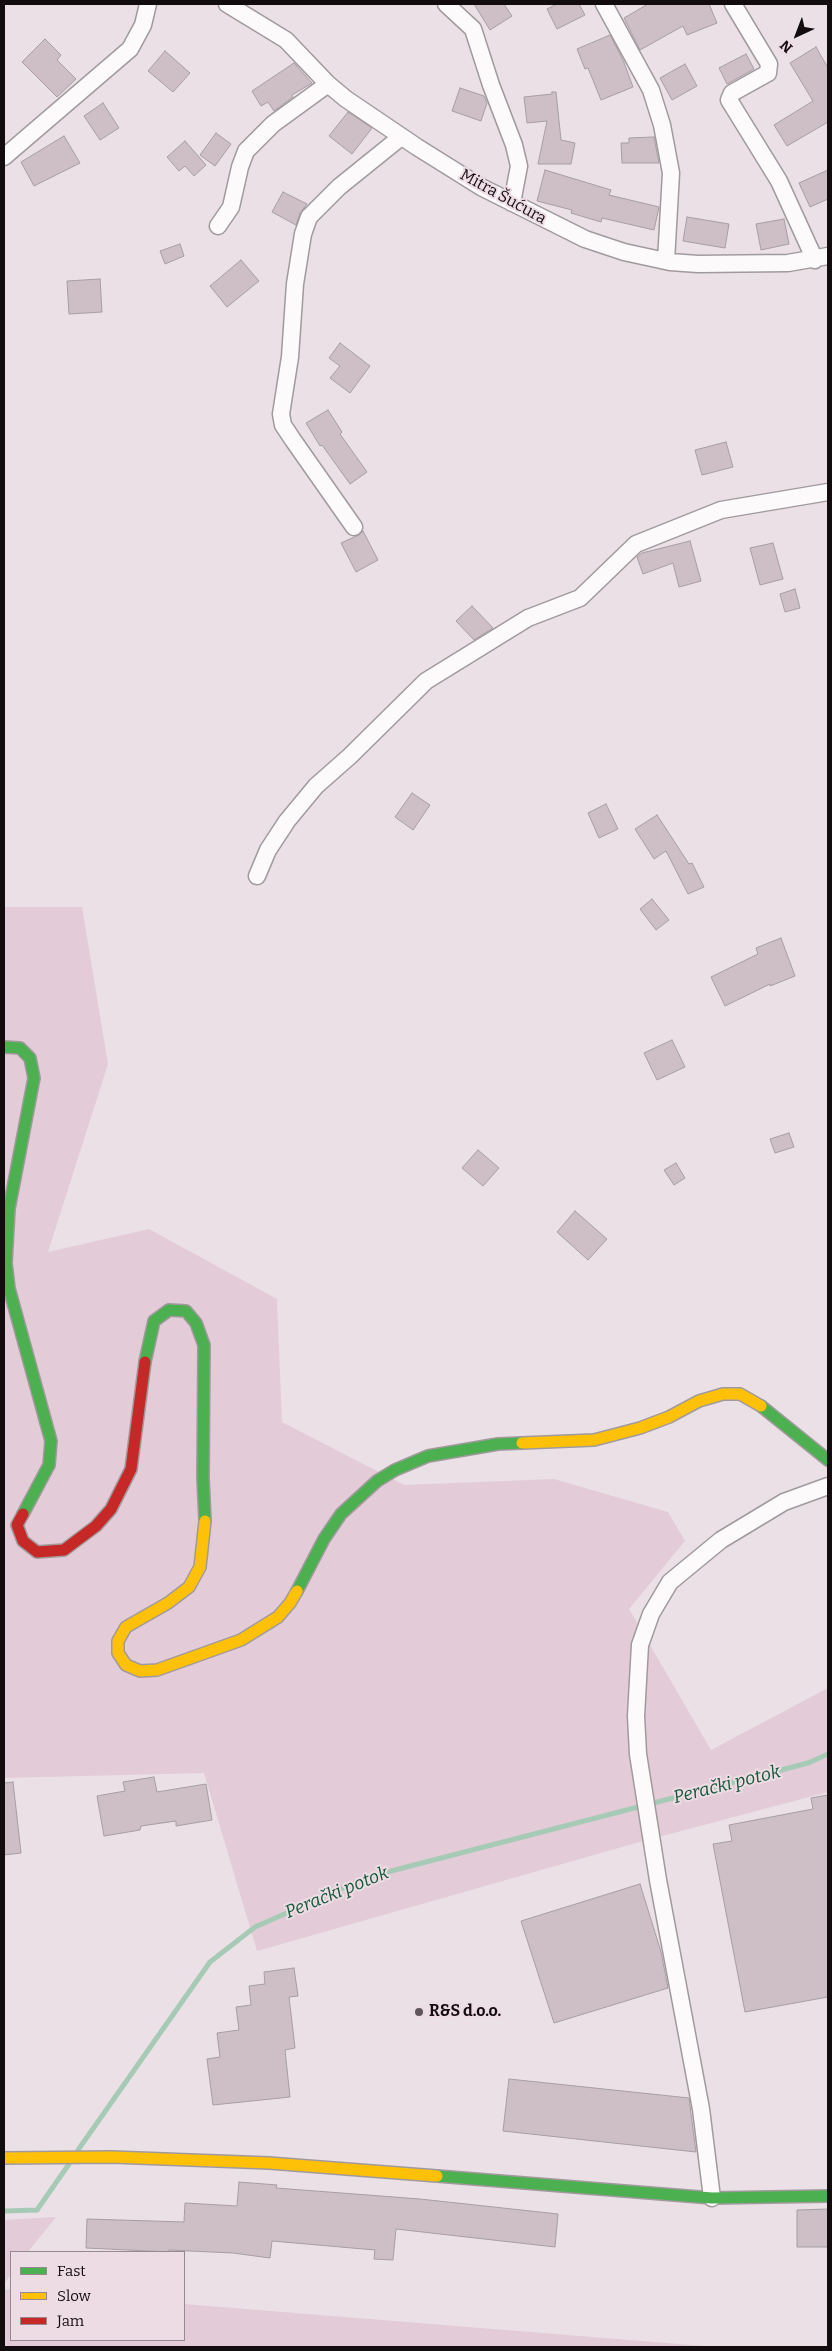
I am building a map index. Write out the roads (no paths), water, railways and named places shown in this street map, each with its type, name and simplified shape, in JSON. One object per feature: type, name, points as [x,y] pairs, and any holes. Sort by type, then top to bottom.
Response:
[{"type":"street","points":[[4,157],[130,49],[143,25],[148,4]]},
{"type":"street","name":"Mitra Šućura","points":[[227,4],[286,40],[328,84],[401,137],[481,187],[585,239],[624,252],[666,261],[698,264],[788,263],[822,258]]},
{"type":"street","points":[[446,4],[472,29],[514,145],[518,166],[512,203]]},
{"type":"street","points":[[604,4],[651,90],[662,126],[671,173],[666,261]]},
{"type":"street","points":[[733,4],[769,64],[768,73],[732,93],[729,100],[779,181],[822,258]]},
{"type":"street","points":[[218,226],[230,207],[246,151],[273,124],[328,84]]},
{"type":"street","points":[[354,527],[293,440],[282,419],[281,414],[290,358],[296,284],[303,234],[309,217],[339,187],[401,137]]},
{"type":"street","points":[[257,876],[268,850],[287,821],[316,786],[345,761],[426,681],[528,618],[580,598],[636,544],[721,510],[828,492]]},
{"type":"street","points":[[4,1047],[20,1048],[30,1058],[34,1078],[8,1209],[6,1263],[11,1296],[51,1441],[49,1464],[17,1525],[23,1541],[37,1552],[64,1550],[96,1526],[111,1509],[131,1468],[147,1348],[154,1321],[168,1310],[186,1311],[196,1322],[204,1345],[203,1478],[206,1515],[200,1567],[189,1587],[168,1603],[126,1627],[118,1641],[118,1653],[126,1665],[140,1671],[157,1670],[241,1640],[262,1629],[278,1617],[290,1603],[324,1538],[357,1498],[377,1480],[428,1456],[498,1444],[594,1440],[654,1422],[698,1401],[723,1394],[740,1394],[757,1403],[828,1460]]},
{"type":"street","points":[[712,2198],[701,2109],[652,1845],[638,1754],[636,1716],[640,1645],[651,1614],[670,1582],[729,1535],[784,1502],[828,1486]]},
{"type":"street","points":[[4,2158],[112,2157],[269,2163],[712,2198],[828,2196]]},
{"type":"waterway","name":"Perački potok","points":[[78,2150],[210,1962],[255,1927],[368,1877],[808,1763],[828,1754]]},
{"type":"waterway","name":"Perački potok","points":[[4,2211],[37,2210],[69,2164]]},
{"type":"place","name":"R&S d.o.o.","points":[[419,2012]]}]
